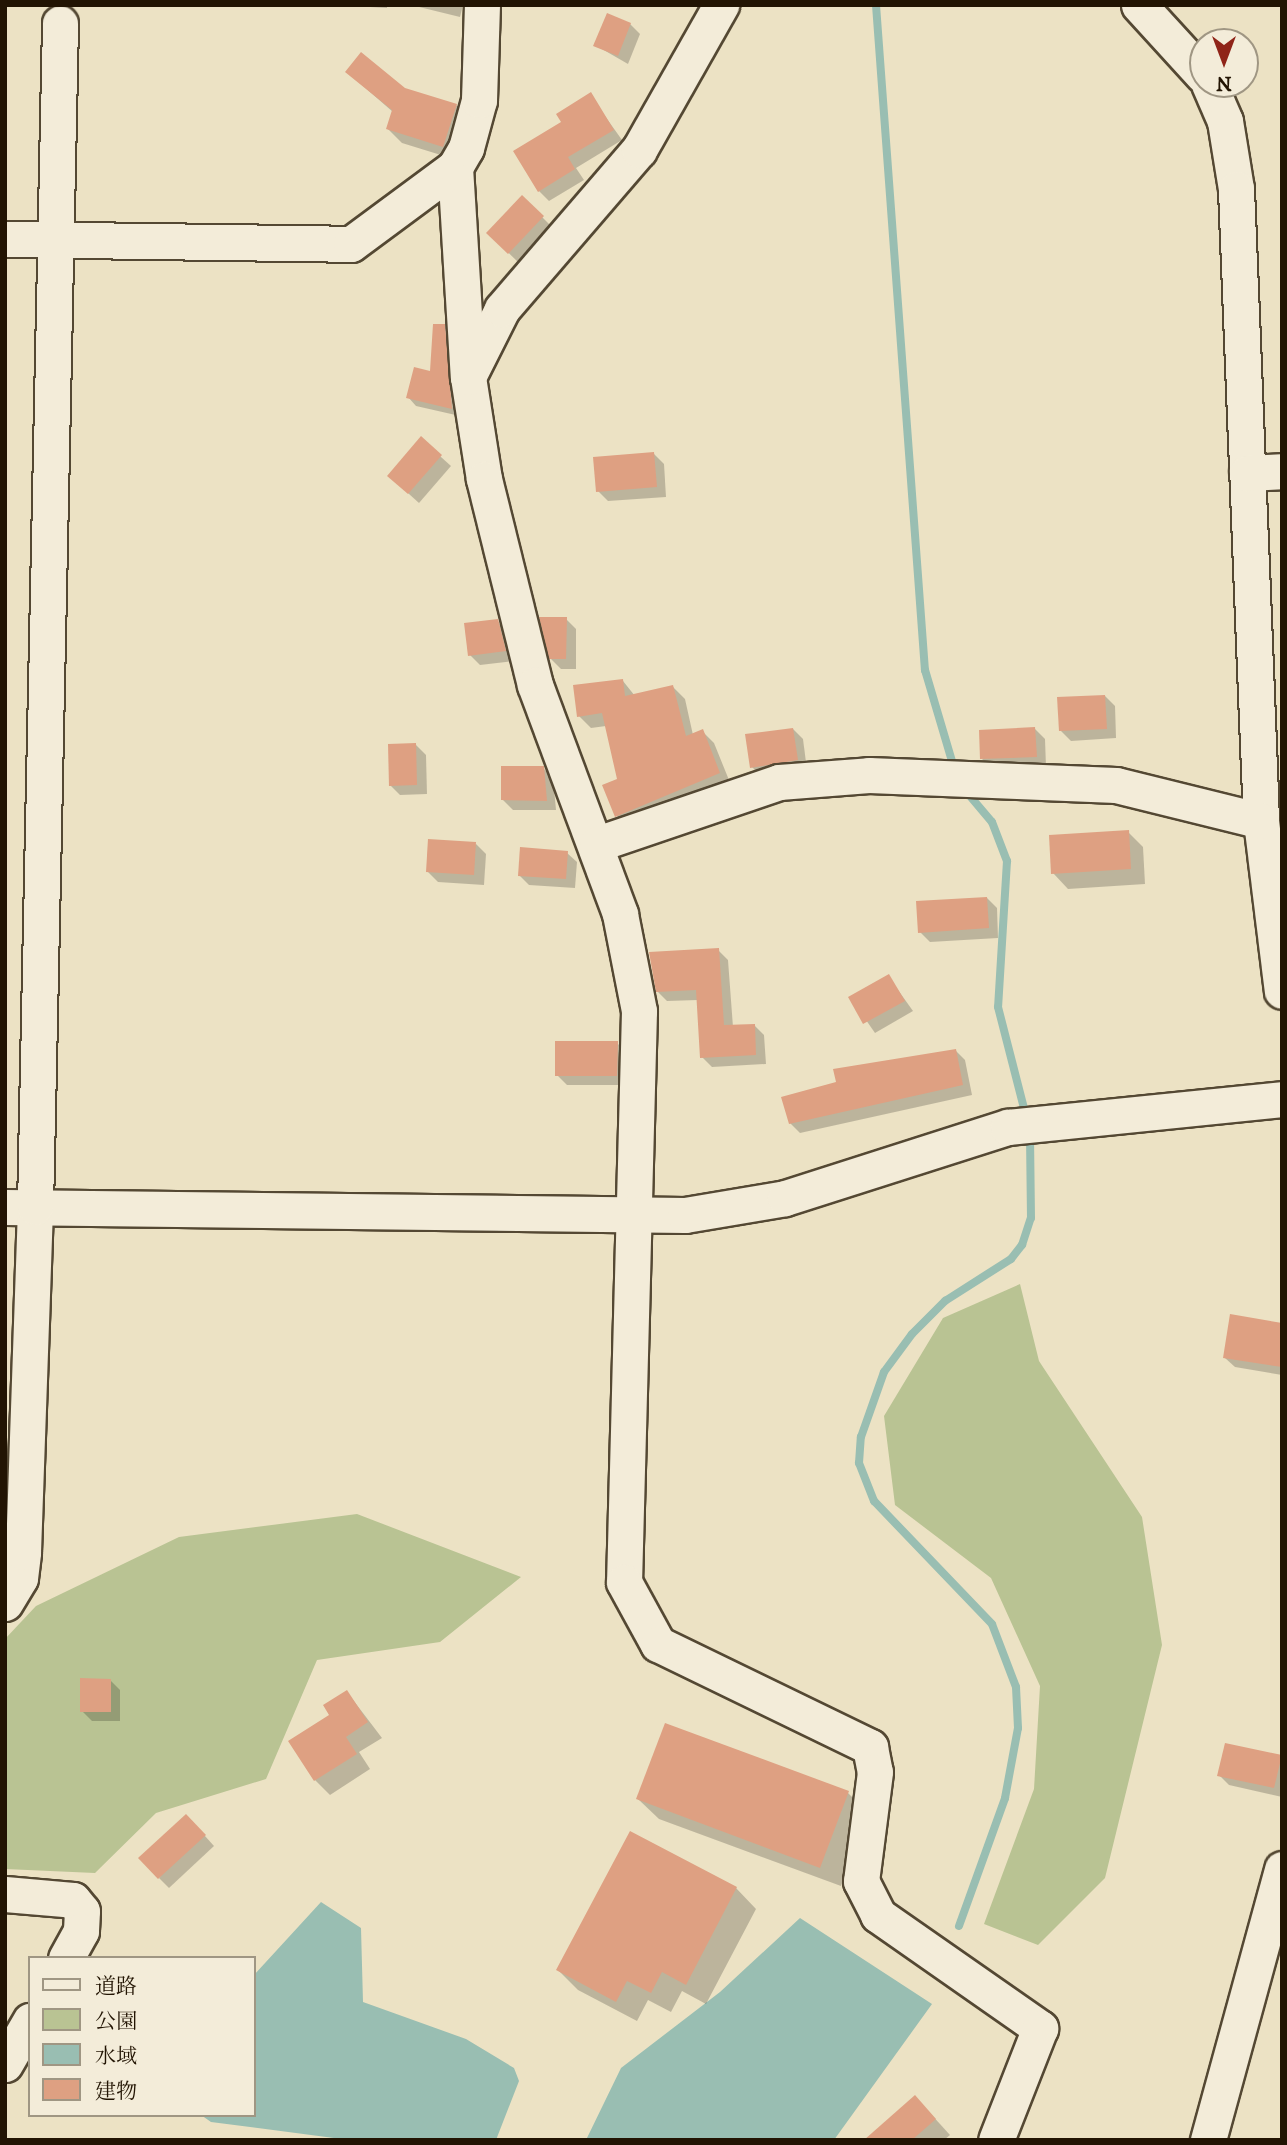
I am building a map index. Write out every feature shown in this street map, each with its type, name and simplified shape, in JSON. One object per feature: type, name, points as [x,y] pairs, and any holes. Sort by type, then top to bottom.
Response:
[{"type":"street","points":[[482,5],[479,100],[455,167],[468,377],[511,603],[535,685],[597,844],[620,914],[639,1011],[636,1216],[624,1582],[658,1644],[870,1747],[875,1772],[861,1881],[878,1914],[1040,2028],[996,2140]]},
{"type":"street","points":[[468,377],[502,309],[639,150],[721,5]]},
{"type":"street","points":[[1139,5],[1189,60]]},
{"type":"street","points":[[5,1603],[20,1578],[23,1552],[20,1207],[60,23]]},
{"type":"street","points":[[1215,98],[1225,121],[1236,188],[1261,821],[1282,991]]},
{"type":"street","points":[[5,239],[351,244],[455,167]]},
{"type":"street","points":[[1247,473],[1282,471]]},
{"type":"street","points":[[597,844],[779,782],[956,775],[1116,785],[1261,821]]},
{"type":"street","points":[[20,1207],[636,1216],[785,1198],[1008,1127],[1052,1119],[1282,1099]]},
{"type":"street","points":[[1208,2140],[1275,1935],[1282,1869]]},
{"type":"street","points":[[5,1894],[73,1900],[82,1911],[81,1931],[67,1956]]},
{"type":"street","points":[[5,2064],[28,2024]]},
{"type":"green space","points":[[1020,1284],[1039,1361],[1142,1517],[1162,1645],[1105,1878],[1038,1945],[984,1924],[1034,1789],[1040,1686],[991,1578],[895,1505],[884,1416],[943,1318]]},
{"type":"green space","points":[[357,1514],[521,1577],[440,1642],[317,1660],[266,1779],[156,1813],[95,1873],[5,1869],[5,1639],[36,1606],[179,1537]]},
{"type":"water","points":[[321,1902],[361,1928],[363,2002],[466,2039],[514,2068],[519,2081],[496,2140],[349,2140],[211,2122],[204,2117],[256,2117],[256,1973]]},
{"type":"water","points":[[800,1918],[932,2004],[834,2140],[586,2140],[621,2068],[720,1992]]},
{"type":"building","points":[[607,13],[631,23],[618,56],[593,46]]},
{"type":"building","points":[[361,52],[405,88],[457,104],[443,147],[386,129],[392,110],[345,72]]},
{"type":"building","points":[[591,92],[614,130],[568,157],[575,169],[538,192],[513,151],[561,122],[556,114]]},
{"type":"building","points":[[522,195],[544,216],[508,254],[486,233]]},
{"type":"building","points":[[433,324],[445,324],[452,409],[406,398],[414,367],[430,371]]},
{"type":"building","points":[[421,436],[442,455],[408,494],[387,476]]},
{"type":"building","points":[[654,452],[657,487],[596,492],[593,457]]},
{"type":"building","points":[[539,617],[567,617],[566,659],[549,659]]},
{"type":"building","points":[[498,619],[506,651],[468,656],[464,623]]},
{"type":"building","points":[[623,679],[625,696],[673,685],[686,736],[703,729],[720,773],[615,817],[602,785],[617,779],[602,713],[577,717],[573,685]]},
{"type":"building","points":[[1105,695],[1107,729],[1059,731],[1057,697]]},
{"type":"building","points":[[1035,727],[1037,757],[980,759],[979,730]]},
{"type":"building","points":[[793,728],[798,760],[750,768],[745,734]]},
{"type":"building","points":[[416,743],[417,785],[389,786],[388,744]]},
{"type":"building","points":[[501,766],[544,766],[547,801],[501,800]]},
{"type":"building","points":[[1129,830],[1131,869],[1051,874],[1049,835]]},
{"type":"building","points":[[428,839],[476,842],[474,875],[426,872]]},
{"type":"building","points":[[520,847],[568,851],[566,879],[518,876]]},
{"type":"building","points":[[987,897],[989,928],[918,933],[916,901]]},
{"type":"building","points":[[719,948],[724,1025],[755,1024],[756,1055],[700,1058],[696,990],[656,992],[649,952]]},
{"type":"building","points":[[889,974],[905,1001],[863,1024],[848,997]]},
{"type":"building","points":[[555,1041],[618,1041],[617,1076],[555,1076]]},
{"type":"building","points":[[956,1049],[963,1085],[789,1124],[781,1097],[836,1082],[833,1069]]},
{"type":"building","points":[[1230,1314],[1282,1323],[1282,1367],[1223,1358]]},
{"type":"building","points":[[80,1678],[111,1679],[111,1712],[80,1712]]},
{"type":"building","points":[[347,1690],[368,1722],[346,1737],[357,1754],[314,1781],[288,1741],[329,1715],[323,1705]]},
{"type":"building","points":[[665,1723],[849,1791],[820,1868],[636,1799]]},
{"type":"building","points":[[1225,1743],[1282,1755],[1274,1788],[1217,1776]]},
{"type":"building","points":[[186,1814],[206,1835],[158,1879],[138,1858]]},
{"type":"building","points":[[630,1831],[737,1887],[686,1985],[662,1972],[651,1993],[627,1981],[616,2002],[556,1970]]},
{"type":"building","points":[[915,2095],[936,2119],[912,2140],[864,2140]]},
{"type":"waterway","points":[[876,5],[925,670],[954,768]]},
{"type":"waterway","points":[[964,789],[992,822],[1007,861],[998,1007],[1026,1116]]},
{"type":"waterway","points":[[959,1926],[1005,1798],[1018,1728],[1016,1687],[992,1624],[874,1501],[859,1463],[861,1437],[884,1372],[912,1334],[945,1301],[1011,1259],[1022,1245],[1031,1218],[1030,1132]]}]
